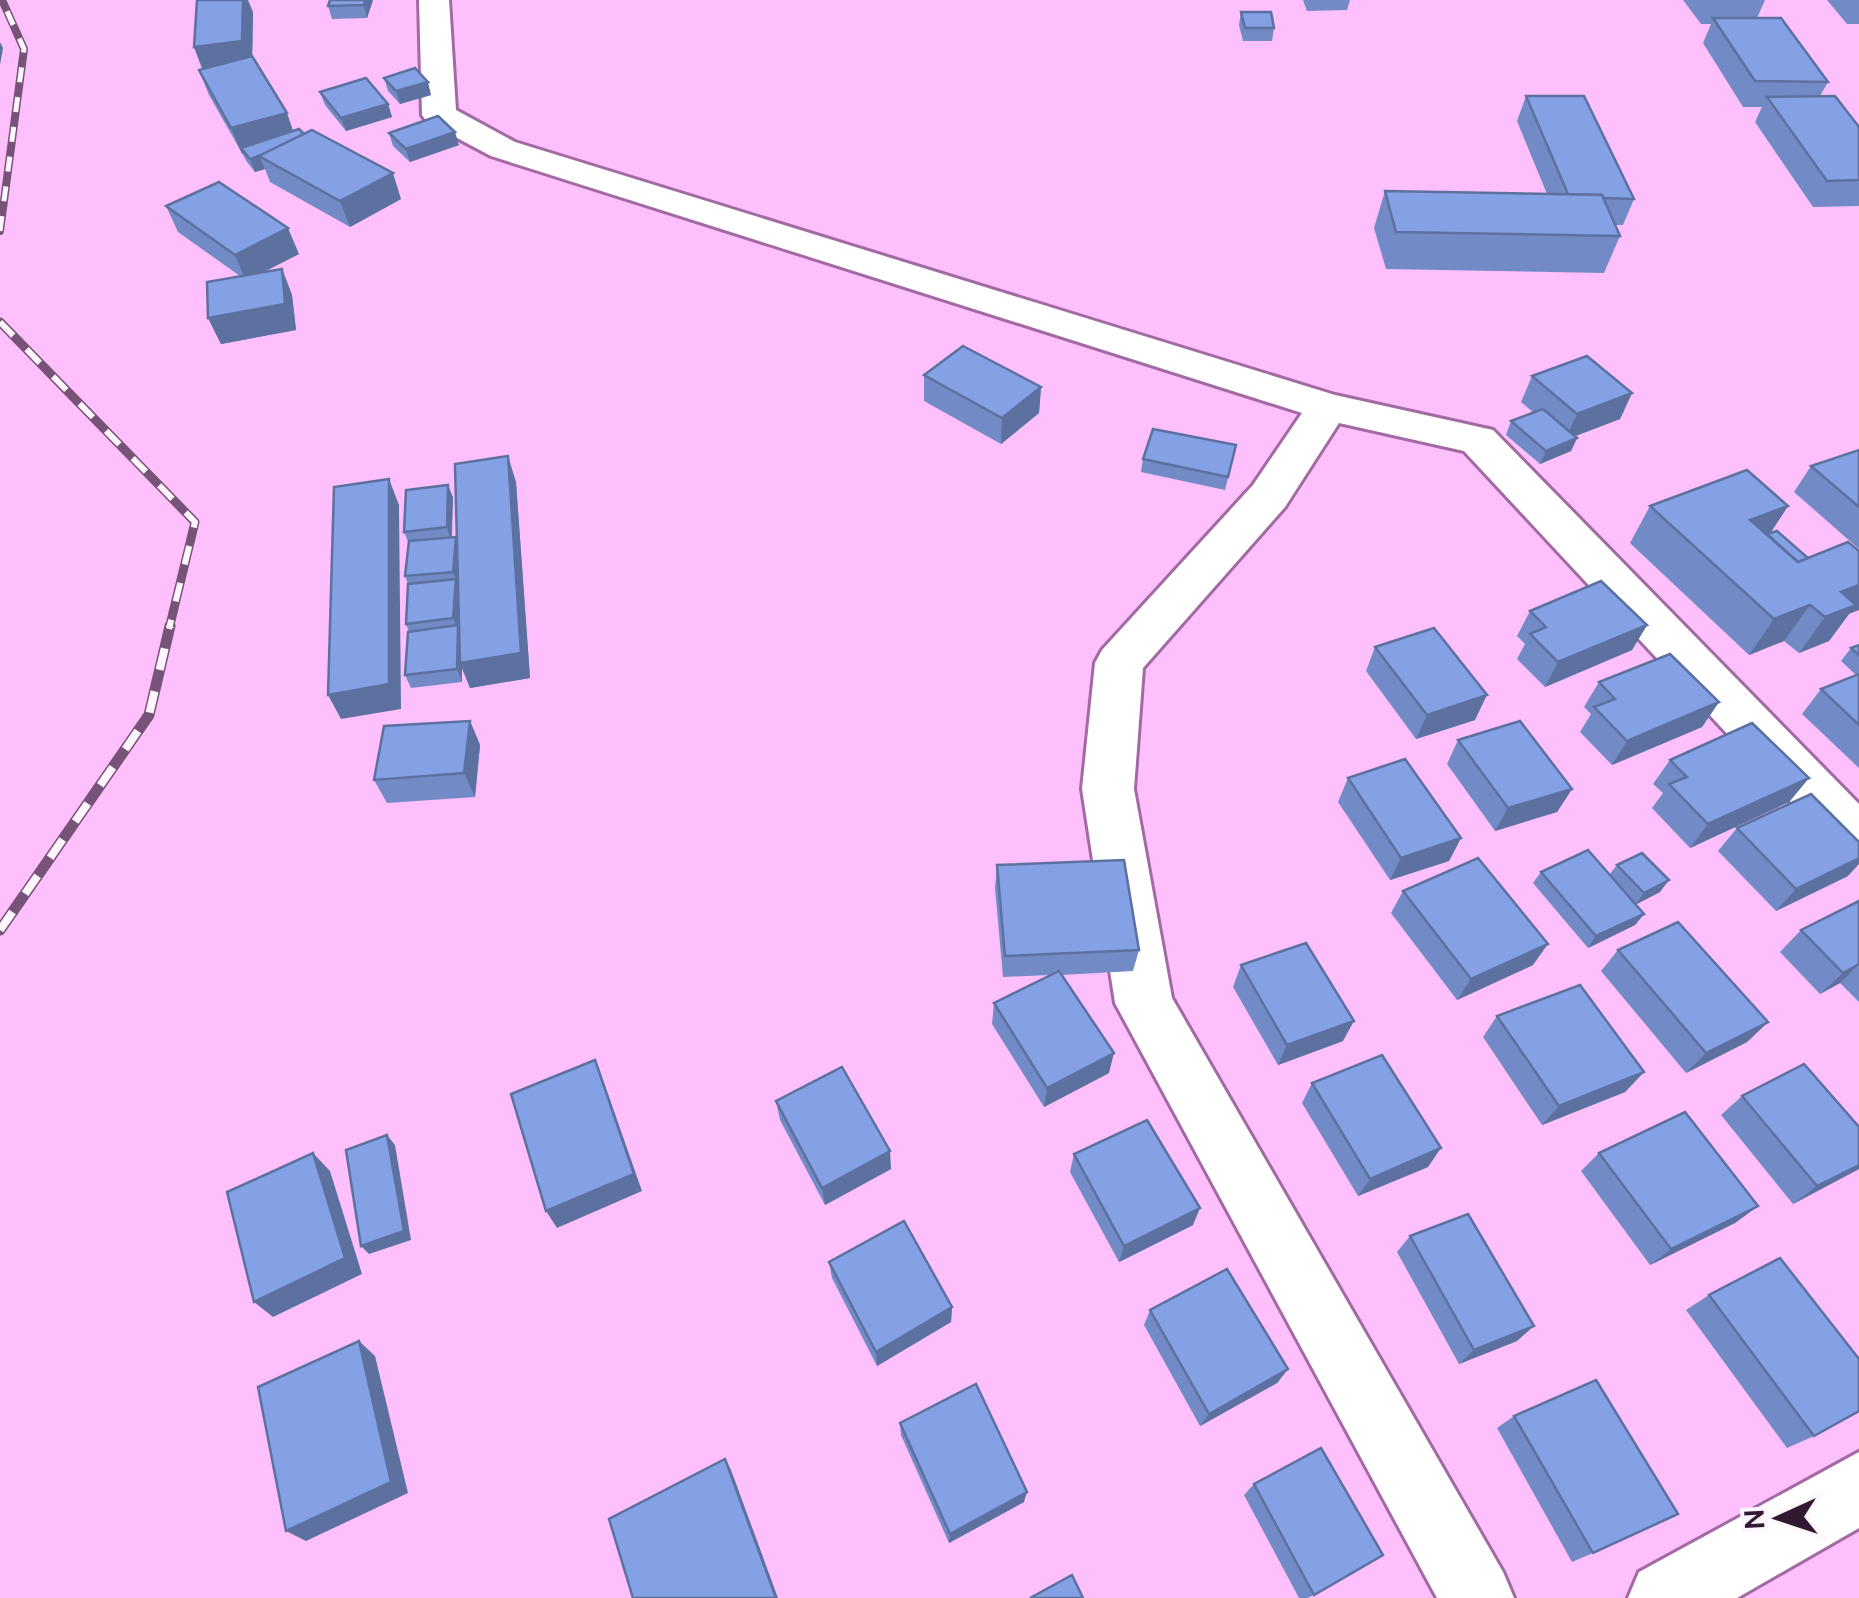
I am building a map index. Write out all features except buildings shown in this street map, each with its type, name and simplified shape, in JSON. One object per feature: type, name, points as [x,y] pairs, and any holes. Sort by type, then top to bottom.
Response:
[{"type":"street","points":[[434,0],[439,115],[503,149],[1328,407],[1478,440],[1859,838]]},
{"type":"street","points":[[1328,407],[1269,496],[1119,664],[1108,789],[1144,1003],[1477,1598]]},
{"type":"street","points":[[1664,1598],[1859,1488]]},
{"type":"railway","points":[[0,231],[24,49],[2,0]]},
{"type":"railway","points":[[0,322],[195,522],[169,629]]},
{"type":"railway","points":[[0,930],[149,715],[170,626]]}]
